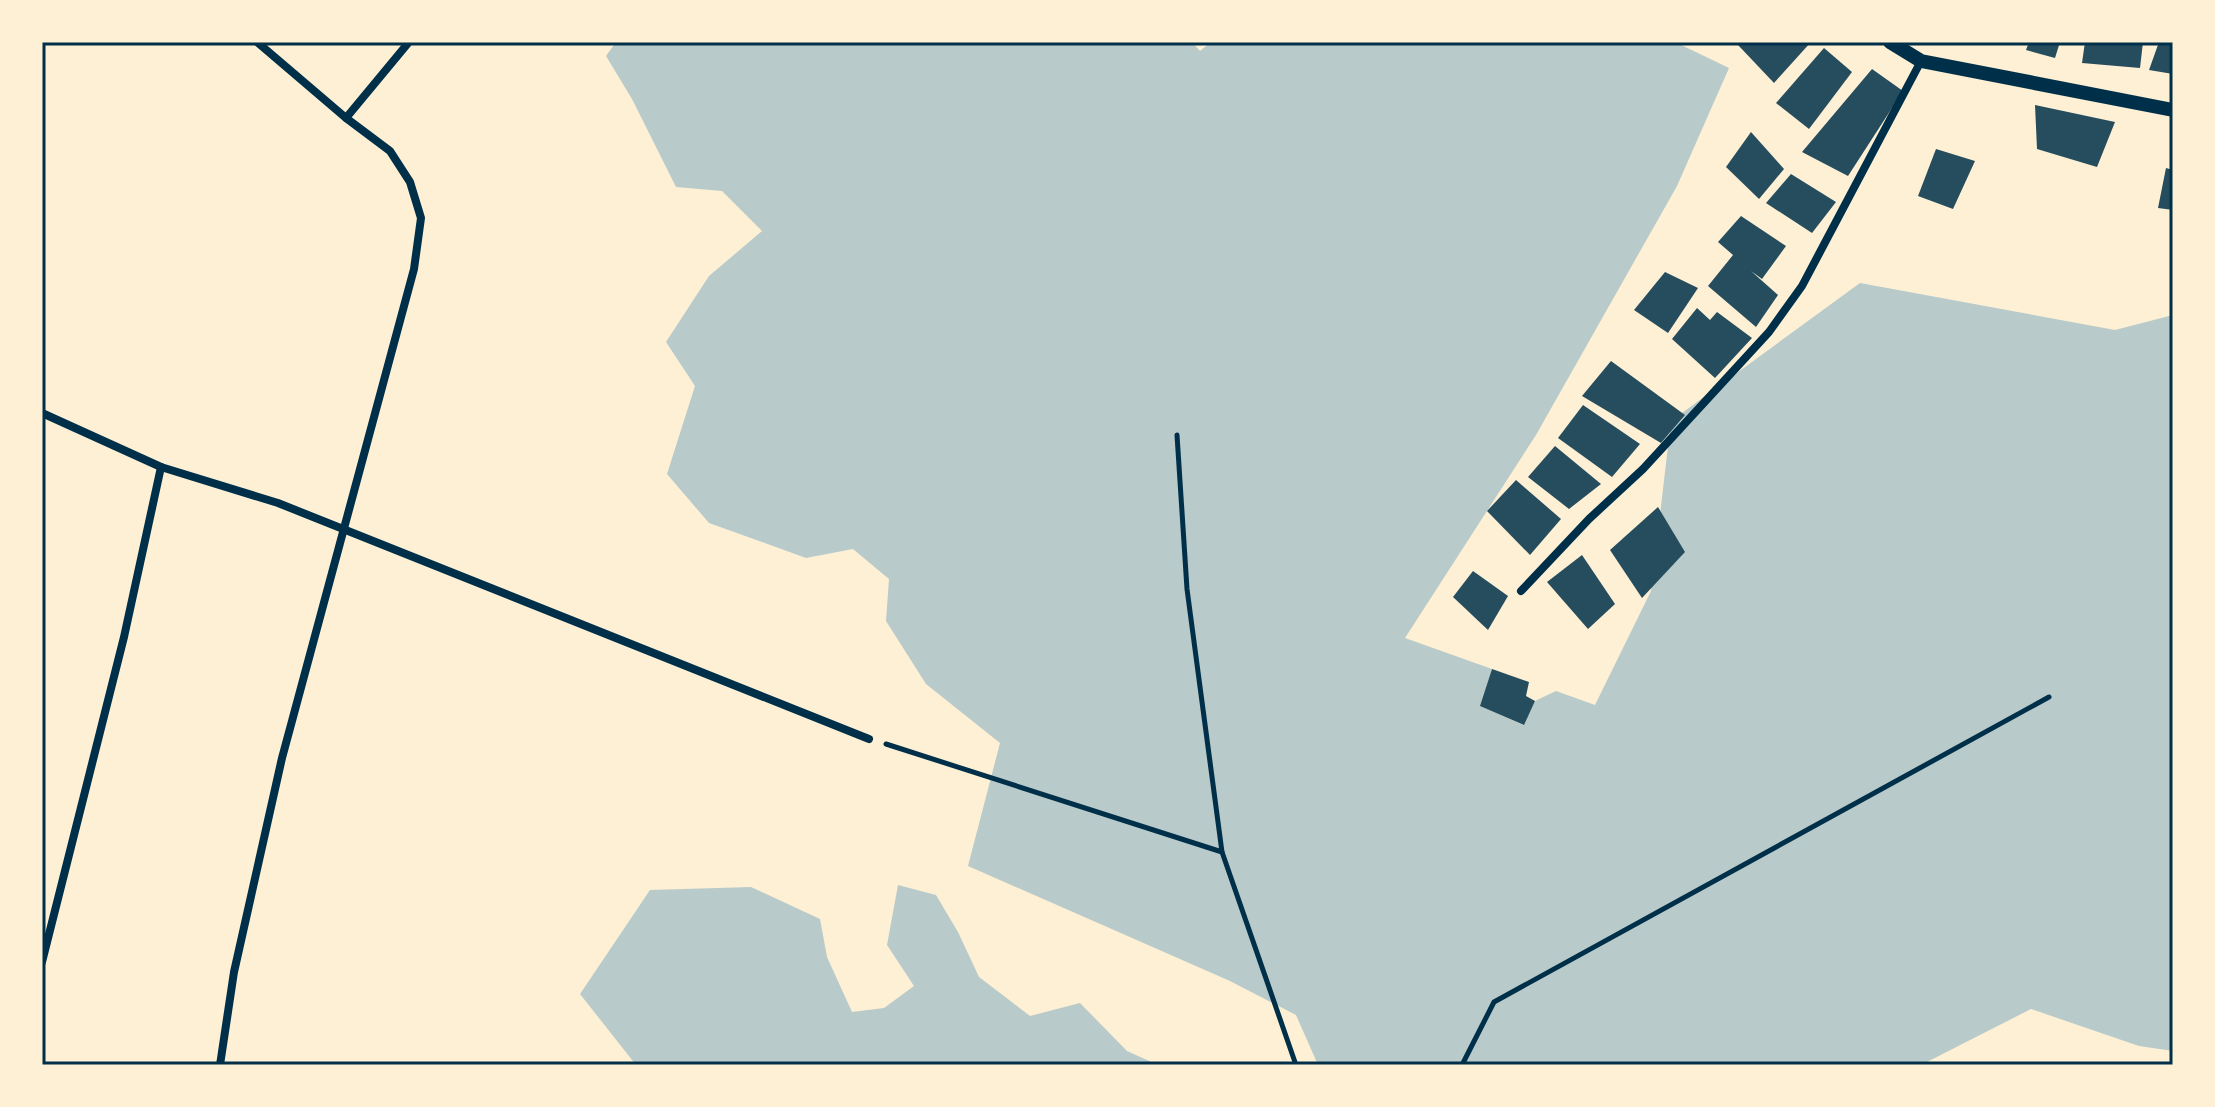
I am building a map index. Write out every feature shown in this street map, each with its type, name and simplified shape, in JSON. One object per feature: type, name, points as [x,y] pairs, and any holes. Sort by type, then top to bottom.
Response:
[{"type":"street","points":[[220,1065],[234,972],[282,758],[414,269],[421,218],[410,182],[390,151],[257,42]]},
{"type":"street","points":[[346,118],[409,42]]},
{"type":"street","points":[[1890,42],[1921,61],[2173,110]]},
{"type":"street","points":[[1521,591],[1589,519],[1643,469],[1769,332],[1802,286],[1921,61]]},
{"type":"street","points":[[42,413],[161,467],[278,503],[869,739]]},
{"type":"street","points":[[42,962],[124,637],[161,467]]},
{"type":"path","points":[[1177,435],[1187,589],[1222,852],[1296,1065]]},
{"type":"path","points":[[1462,1065],[1494,1002],[2049,697]]},
{"type":"path","points":[[869,739],[1222,852]]},
{"type":"shaded area","points":[[616,42],[1192,42],[1200,51],[1211,42],[1675,42],[1729,68],[1677,186],[1536,435],[1405,638],[1492,669],[1481,706],[1523,725],[1535,701],[1556,691],[1595,705],[1651,591],[1671,421],[1860,283],[2115,330],[2173,315],[2173,1051],[2139,1046],[2031,1009],[1921,1065],[1318,1065],[1296,1015],[1230,981],[968,866],[1000,743],[926,684],[886,621],[889,579],[853,549],[806,558],[709,523],[667,474],[695,386],[666,342],[709,276],[762,231],[722,191],[676,187],[632,99],[606,56]]},
{"type":"shaded area","points":[[898,885],[936,895],[979,977],[1030,1016],[1080,1003],[1127,1051],[1158,1065],[636,1065],[580,994],[650,890],[751,887],[820,919],[827,957],[852,1012],[884,1008],[914,986],[887,945]]},
{"type":"building","points":[[1741,42],[1811,42],[1774,83],[1738,45]]},
{"type":"building","points":[[2029,42],[2060,42],[2055,58],[2026,50]]},
{"type":"building","points":[[2085,42],[2143,42],[2140,68],[2082,63]]},
{"type":"building","points":[[2159,42],[2173,42],[2173,74],[2149,70]]},
{"type":"building","points":[[1824,48],[1852,72],[1809,129],[1776,103]]},
{"type":"building","points":[[1872,69],[1903,91],[1848,176],[1802,152]]},
{"type":"building","points":[[2035,105],[2115,122],[2097,167],[2037,149]]},
{"type":"building","points":[[1751,132],[1784,169],[1759,199],[1726,167]]},
{"type":"building","points":[[1936,149],[1975,161],[1953,209],[1918,196]]},
{"type":"building","points":[[2166,168],[2173,170],[2173,210],[2158,208]]},
{"type":"building","points":[[1791,174],[1836,202],[1812,233],[1766,203]]},
{"type":"building","points":[[1741,216],[1786,246],[1762,279],[1751,271],[1778,295],[1756,327],[1708,286],[1733,255],[1718,242]]},
{"type":"building","points":[[1665,272],[1698,288],[1668,333],[1634,310]]},
{"type":"building","points":[[1697,308],[1710,320],[1717,312],[1752,338],[1715,378],[1672,339]]},
{"type":"building","points":[[1611,361],[1685,415],[1661,443],[1582,396]]},
{"type":"building","points":[[1583,405],[1640,444],[1612,477],[1558,438]]},
{"type":"building","points":[[1555,446],[1601,484],[1569,509],[1528,477]]},
{"type":"building","points":[[1516,480],[1561,519],[1530,555],[1487,511]]},
{"type":"building","points":[[1658,507],[1685,552],[1642,598],[1610,550]]},
{"type":"building","points":[[1582,555],[1615,604],[1588,629],[1547,582]]},
{"type":"building","points":[[1473,571],[1508,596],[1488,630],[1453,597]]},
{"type":"building","points":[[1492,669],[1529,682],[1526,696],[1535,701],[1524,725],[1480,706]]}]
